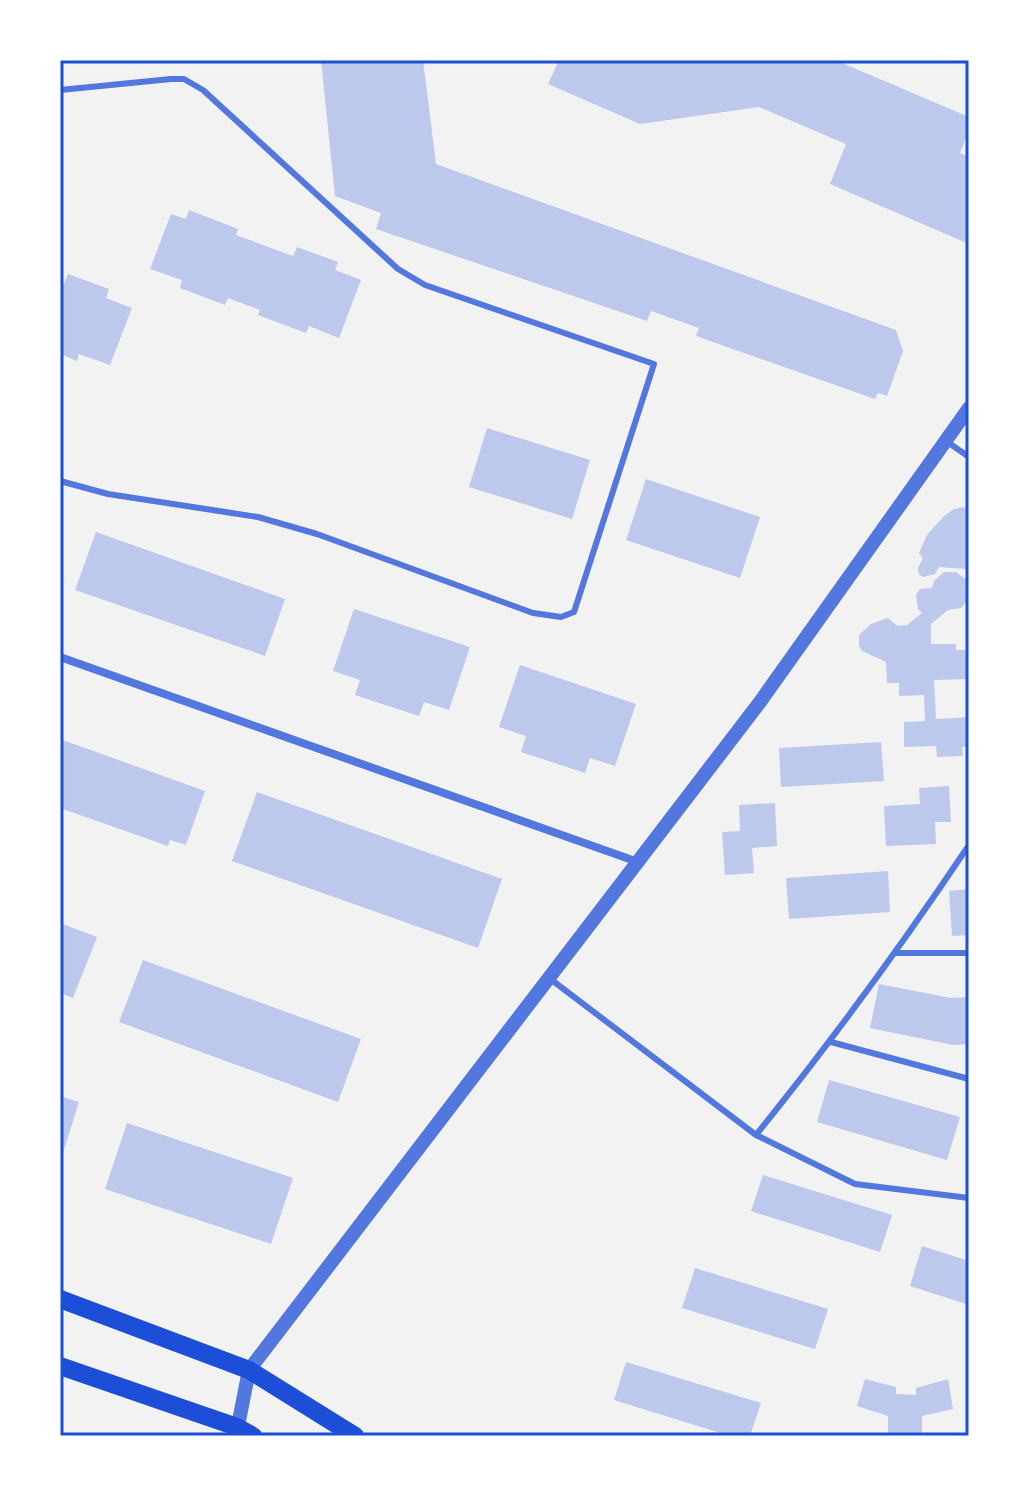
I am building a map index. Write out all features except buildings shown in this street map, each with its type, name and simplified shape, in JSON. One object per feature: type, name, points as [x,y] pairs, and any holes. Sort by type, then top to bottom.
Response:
[{"type":"main road","points":[[60,1299],[249,1370],[355,1436]]},
{"type":"main road","points":[[60,1366],[242,1433]]},
{"type":"street","points":[[242,1433],[249,1370],[760,702],[969,408]]},
{"type":"street","points":[[60,657],[638,862]]},
{"type":"lane","points":[[60,90],[184,79],[203,90],[398,269],[425,285],[654,364],[574,612],[561,617],[533,613],[317,534],[258,517],[108,494],[60,481]]},
{"type":"lane","points":[[946,441],[969,457]]},
{"type":"lane","points":[[756,1135],[831,1042],[969,845]]},
{"type":"lane","points":[[896,953],[969,953]]},
{"type":"lane","points":[[549,978],[756,1135],[855,1184],[969,1198]]},
{"type":"lane","points":[[831,1042],[969,1079]]}]
